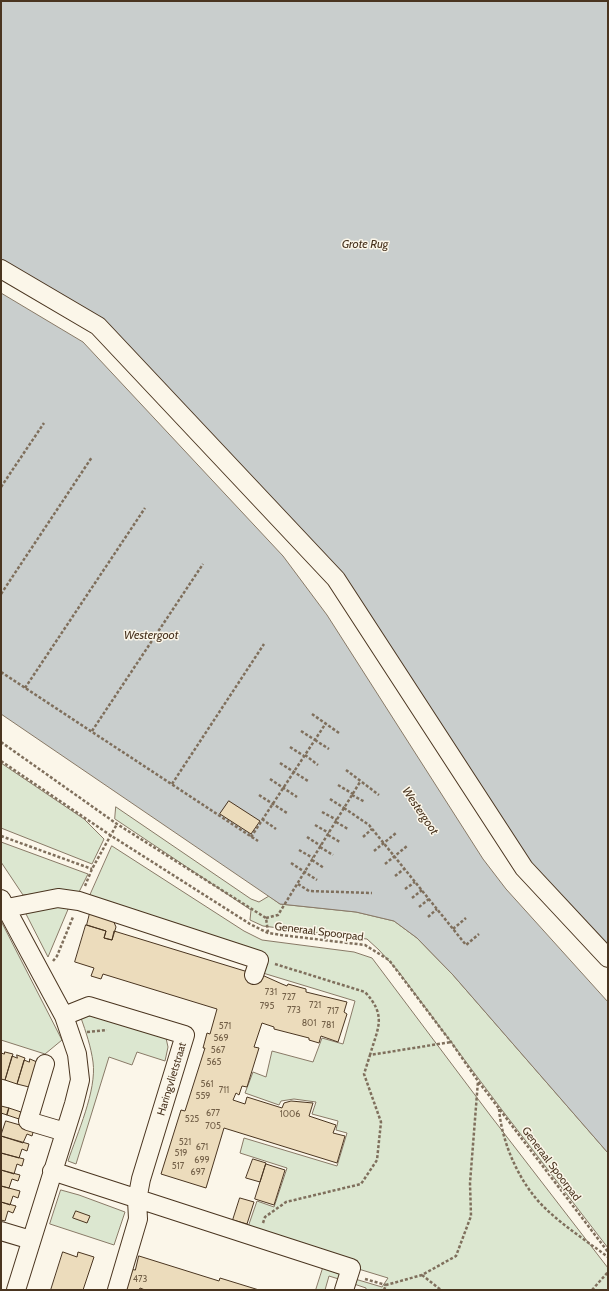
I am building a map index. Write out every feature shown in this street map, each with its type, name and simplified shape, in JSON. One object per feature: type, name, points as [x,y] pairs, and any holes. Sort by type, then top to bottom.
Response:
[{"type":"street","points":[[1,269],[98,326],[336,578],[524,868],[608,958]]},
{"type":"street","points":[[16,1290],[78,1089],[80,1070],[77,1054],[64,1016],[4,904],[58,898],[79,901],[256,968]]},
{"type":"street","name":"Haringvlietstraat","points":[[64,1016],[89,1006],[186,1035],[141,1179],[137,1200],[138,1219],[117,1290]]},
{"type":"street","points":[[45,1064],[28,1121],[65,1132]]},
{"type":"street","points":[[52,1171],[257,1239],[351,1268],[347,1282]]},
{"type":"street","points":[[1,1231],[31,1240]]},
{"type":"path","points":[[1,487],[44,423]]},
{"type":"path","points":[[1,594],[92,457]]},
{"type":"path","points":[[25,688],[145,508]]},
{"type":"path","points":[[92,731],[203,564]]},
{"type":"path","points":[[172,784],[264,644]]},
{"type":"path","points":[[1,672],[258,841]]},
{"type":"path","points":[[312,714],[339,733]]},
{"type":"path","points":[[251,837],[326,723]]},
{"type":"path","points":[[301,731],[329,749]]},
{"type":"path","points":[[1,742],[117,824],[266,918],[278,915],[360,782]]},
{"type":"path","points":[[290,747],[318,765]]},
{"type":"path","name":"Generaal Spoorpad","points":[[1,761],[110,835],[250,924],[268,933],[365,944],[390,960],[478,1081],[608,1252]]},
{"type":"path","points":[[280,763],[308,781]]},
{"type":"path","points":[[346,770],[379,795]]},
{"type":"path","points":[[270,779],[297,797]]},
{"type":"path","points":[[338,785],[365,802]]},
{"type":"path","points":[[259,795],[287,813]]},
{"type":"path","points":[[330,799],[372,830],[466,944],[479,934]]},
{"type":"path","points":[[322,812],[348,830]]},
{"type":"path","points":[[262,819],[276,829]]},
{"type":"path","points":[[110,835],[117,824]]},
{"type":"path","points":[[315,825],[340,842]]},
{"type":"path","points":[[363,837],[372,830]]},
{"type":"path","points":[[374,851],[396,833]]},
{"type":"path","points":[[1,836],[92,869]]},
{"type":"path","points":[[307,837],[333,855]]},
{"type":"path","points":[[385,864],[407,846]]},
{"type":"path","points":[[299,850],[324,868]]},
{"type":"path","points":[[291,863],[318,880]]},
{"type":"path","points":[[395,876],[404,869]]},
{"type":"path","points":[[405,889],[414,882]]},
{"type":"path","points":[[298,884],[309,891],[372,894]]},
{"type":"path","points":[[412,898],[422,890]]},
{"type":"path","points":[[419,907],[429,899]]},
{"type":"path","points":[[428,917],[437,909]]},
{"type":"path","points":[[266,918],[268,933]]},
{"type":"path","points":[[453,929],[466,918]]},
{"type":"path","points":[[256,968],[365,992],[375,1003],[379,1014],[379,1024],[364,1074],[381,1122],[377,1160],[361,1184],[286,1202],[265,1217],[257,1239]]},
{"type":"path","points":[[370,1055],[451,1042]]},
{"type":"path","points":[[347,1282],[386,1285],[422,1275],[456,1256],[471,1216],[470,1183],[478,1081]]},
{"type":"path","points":[[499,1108],[501,1128],[514,1160],[533,1194],[547,1210],[608,1257]]},
{"type":"path","points":[[592,1290],[608,1272]]},
{"type":"path","points":[[422,1275],[441,1290]]},
{"type":"path","points":[[384,1290],[386,1285]]},
{"type":"green space","points":[[1,763],[84,819],[104,839],[92,864],[1,828]]},
{"type":"green space","points":[[116,807],[251,899],[259,902],[269,896],[280,904],[356,912],[394,921],[417,938],[453,975],[608,1153],[608,1248],[398,971],[367,939],[263,926],[250,920],[251,910],[115,819]]},
{"type":"green space","points":[[1,842],[88,874],[78,894],[62,891],[23,895],[1,862]]},
{"type":"green space","points":[[112,846],[244,931],[262,940],[354,952],[372,958],[490,1115],[608,1268],[608,1290],[366,1290],[366,1288],[354,1284],[355,1279],[382,1287],[388,1278],[329,1260],[248,1227],[257,1201],[274,1207],[287,1168],[240,1153],[244,1138],[337,1166],[347,1133],[336,1130],[338,1121],[312,1114],[316,1102],[294,1099],[281,1101],[279,1105],[245,1093],[253,1072],[266,1077],[272,1051],[313,1062],[322,1038],[343,1044],[355,1001],[253,970],[256,963],[88,900]]},
{"type":"green space","points":[[43,905],[69,907],[48,957],[25,912]]},
{"type":"green space","points":[[1,921],[62,1040],[45,1054],[1,1040]]},
{"type":"green space","points":[[91,1013],[166,1038],[168,1047],[165,1061],[137,1052],[132,1065],[109,1057],[76,1164],[68,1161],[89,1099],[93,1073],[91,1051],[81,1018]]},
{"type":"green space","points":[[61,1190],[125,1212],[114,1245],[50,1224]]},
{"type":"green space","points":[[323,1268],[343,1275],[342,1280],[329,1276],[325,1290],[316,1290]]},
{"type":"water","name":"Grote Rug","points":[[1,1],[608,1],[608,954],[547,888],[357,601],[157,379],[1,262]]},
{"type":"water","name":"Westergoot","points":[[1,293],[83,342],[283,556],[327,615],[483,859],[506,889],[608,1002],[608,1153],[453,975],[417,938],[394,921],[356,912],[280,904],[1,714]]},
{"type":"building","points":[[229,801],[260,821],[251,834],[220,814]]},
{"type":"building","points":[[90,913],[113,920],[116,927],[112,940],[104,938],[106,931],[87,925]]},
{"type":"building","points":[[86,925],[106,931],[104,938],[112,940],[114,931],[248,972],[246,978],[259,982],[262,975],[287,986],[288,984],[306,989],[306,992],[347,1002],[344,1012],[347,1014],[338,1042],[321,1036],[319,1043],[309,1040],[309,1038],[274,1029],[274,1027],[262,1023],[254,1047],[259,1048],[247,1087],[242,1086],[239,1095],[236,1093],[233,1100],[245,1104],[247,1097],[282,1108],[284,1103],[291,1101],[313,1103],[309,1116],[336,1125],[333,1133],[345,1136],[337,1163],[224,1128],[206,1188],[161,1174],[181,1110],[185,1111],[205,1048],[203,1048],[207,1033],[210,1034],[217,1009],[103,974],[101,979],[91,976],[94,968],[75,962]]},
{"type":"building","points":[[5,1052],[13,1054],[5,1080],[1,1079],[1,1053],[4,1054]]},
{"type":"building","points":[[17,1055],[25,1058],[17,1084],[5,1080],[12,1056],[17,1058]]},
{"type":"building","points":[[30,1059],[37,1062],[29,1087],[17,1084],[24,1060],[29,1062]]},
{"type":"building","points":[[1,1106],[9,1108],[7,1115],[1,1113]]},
{"type":"building","points":[[9,1108],[21,1112],[19,1119],[7,1115]]},
{"type":"building","points":[[6,1121],[34,1129],[32,1136],[27,1134],[23,1143],[1,1136]]},
{"type":"building","points":[[1,1136],[29,1144],[27,1151],[22,1149],[19,1158],[1,1153]]},
{"type":"building","points":[[1,1153],[24,1159],[22,1166],[17,1164],[14,1174],[1,1170]]},
{"type":"building","points":[[253,1159],[266,1163],[260,1182],[246,1178]]},
{"type":"building","points":[[266,1164],[285,1170],[274,1205],[255,1199]]},
{"type":"building","points":[[1,1170],[20,1175],[18,1181],[12,1179],[9,1188],[1,1186]]},
{"type":"building","points":[[1,1186],[20,1191],[18,1198],[13,1196],[10,1205],[1,1202]]},
{"type":"building","points":[[240,1198],[254,1202],[247,1224],[233,1220]]},
{"type":"building","points":[[1,1202],[16,1206],[13,1213],[8,1211],[5,1221],[1,1220]]},
{"type":"building","points":[[76,1211],[90,1216],[87,1223],[73,1218]]},
{"type":"building","points":[[63,1252],[77,1257],[78,1252],[94,1257],[83,1290],[51,1290]]},
{"type":"building","points":[[139,1256],[219,1281],[220,1278],[259,1290],[145,1290],[140,1288],[139,1290],[124,1290],[130,1269],[135,1270]]}]
